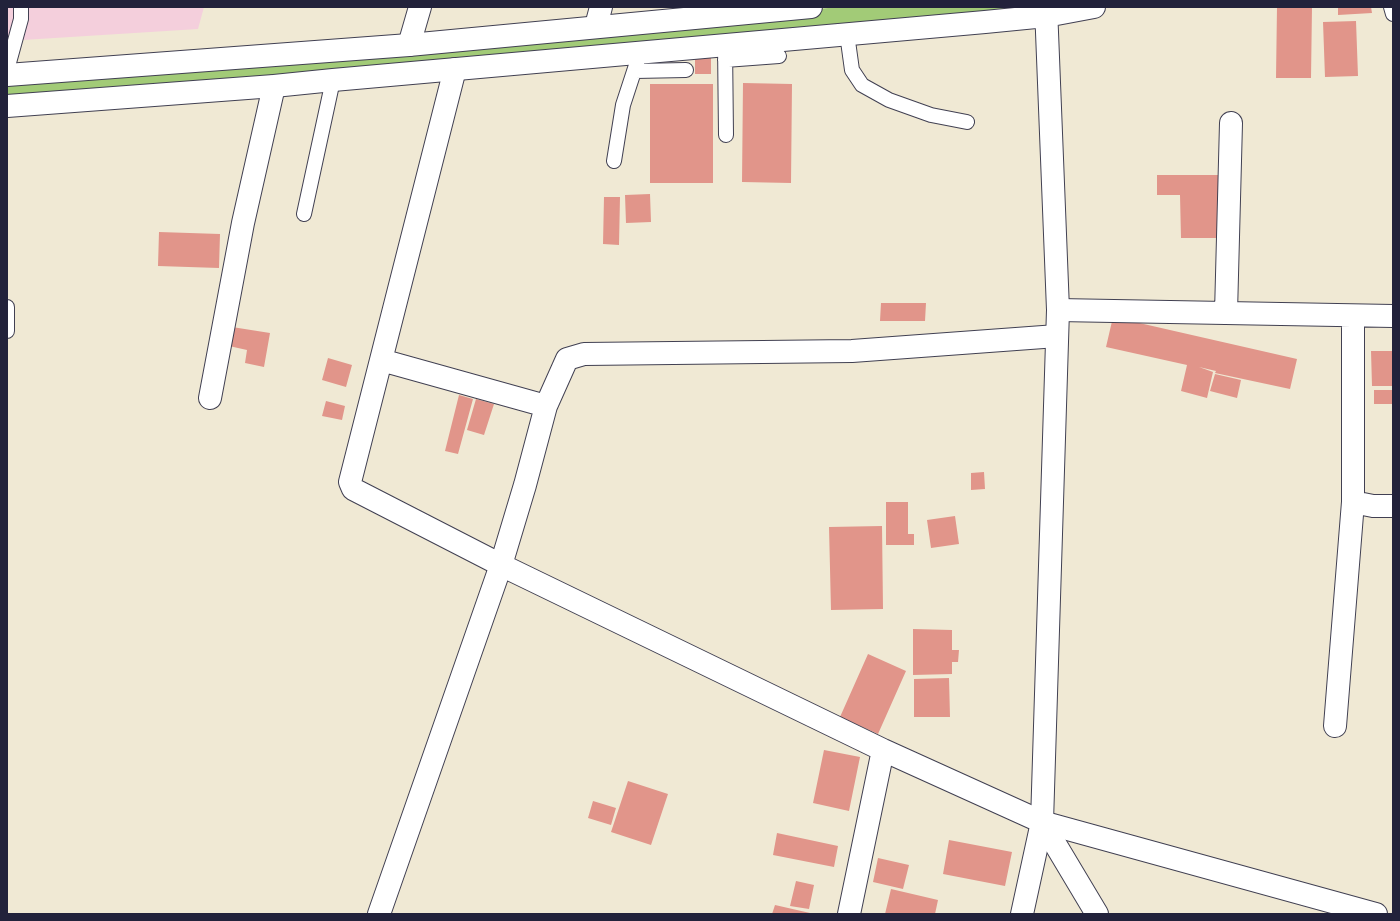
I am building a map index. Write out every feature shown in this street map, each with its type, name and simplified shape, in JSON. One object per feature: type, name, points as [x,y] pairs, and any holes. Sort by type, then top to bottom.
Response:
[{"type":"street","points":[[409,45],[420,7]]},
{"type":"street","points":[[7,75],[409,45],[598,17],[811,7]]},
{"type":"street","points":[[7,106],[274,86],[455,69],[638,62],[725,53],[846,34],[1094,7]]},
{"type":"street","points":[[1022,914],[1042,822],[1058,310],[1046,12]]},
{"type":"street","points":[[455,69],[350,482],[353,489],[501,565],[883,750],[1042,822],[1376,914]]},
{"type":"street","points":[[210,398],[243,223],[274,86]]},
{"type":"street","points":[[1226,313],[1231,123]]},
{"type":"street","points":[[1058,310],[1393,316]]},
{"type":"street","points":[[1335,726],[1353,502],[1353,316]]},
{"type":"street","points":[[379,914],[501,565],[546,406],[567,359],[584,354],[852,351],[1057,336]]},
{"type":"street","points":[[381,360],[546,406]]},
{"type":"street","points":[[1353,502],[1373,506],[1393,506]]},
{"type":"street","points":[[849,914],[883,750]]},
{"type":"street","points":[[1042,822],[1097,914]]},
{"type":"lane","points":[[7,70],[21,19],[21,7]]},
{"type":"lane","points":[[1392,7],[1393,14]]},
{"type":"lane","points":[[846,34],[852,70],[862,85],[889,100],[930,115],[967,122]]},
{"type":"lane","points":[[726,135],[725,53],[779,56]]},
{"type":"lane","points":[[614,161],[623,106],[638,62],[686,70]]},
{"type":"lane","points":[[304,214],[333,80]]},
{"type":"lane","points":[[7,308],[7,331]]},
{"type":"shaded area","points":[[7,7],[204,7],[198,29],[7,41]]},
{"type":"green space","points":[[840,7],[1062,7],[7,104],[7,77]]},
{"type":"building","points":[[1277,7],[1312,7],[1311,78],[1276,78]]},
{"type":"building","points":[[1338,7],[1371,7],[1372,13],[1338,15]]},
{"type":"building","points":[[1356,21],[1358,76],[1325,77],[1323,22]]},
{"type":"building","points":[[695,55],[711,55],[711,74],[695,74]]},
{"type":"building","points":[[743,83],[792,84],[791,183],[742,182]]},
{"type":"building","points":[[650,84],[713,84],[713,183],[650,183]]},
{"type":"building","points":[[1157,175],[1222,175],[1222,238],[1181,238],[1180,195],[1157,195]]},
{"type":"building","points":[[650,194],[651,222],[626,223],[625,195]]},
{"type":"building","points":[[604,197],[620,197],[619,245],[603,244]]},
{"type":"building","points":[[159,232],[220,234],[219,268],[158,266]]},
{"type":"building","points":[[881,303],[926,303],[925,321],[880,321]]},
{"type":"building","points":[[1113,317],[1297,359],[1290,389],[1215,373],[1216,371],[1199,367],[1213,372],[1207,398],[1181,391],[1187,365],[1106,347]]},
{"type":"building","points":[[232,327],[270,333],[264,367],[245,363],[247,350],[229,346]]},
{"type":"building","points":[[1371,351],[1393,351],[1393,386],[1372,386]]},
{"type":"building","points":[[328,358],[352,365],[346,387],[322,380]]},
{"type":"building","points":[[1215,374],[1241,380],[1237,398],[1210,391]]},
{"type":"building","points":[[1374,390],[1393,390],[1393,404],[1374,404]]},
{"type":"building","points":[[459,395],[473,399],[458,454],[445,451]]},
{"type":"building","points":[[476,399],[494,404],[484,435],[467,430]]},
{"type":"building","points":[[326,401],[345,406],[342,420],[322,416]]},
{"type":"building","points":[[984,472],[985,489],[971,490],[971,473]]},
{"type":"building","points":[[886,502],[908,502],[908,534],[914,534],[914,545],[886,545]]},
{"type":"building","points":[[955,516],[959,544],[931,548],[927,520]]},
{"type":"building","points":[[882,526],[883,609],[831,610],[829,527]]},
{"type":"building","points":[[913,629],[952,630],[952,650],[959,650],[958,662],[952,662],[952,674],[913,675]]},
{"type":"building","points":[[868,654],[906,671],[878,734],[840,717]]},
{"type":"building","points":[[949,678],[950,717],[914,717],[914,679]]},
{"type":"building","points":[[824,750],[860,757],[849,811],[813,803]]},
{"type":"building","points":[[628,781],[668,794],[651,845],[611,832]]},
{"type":"building","points":[[593,801],[616,808],[611,825],[588,818]]},
{"type":"building","points":[[777,833],[838,846],[834,867],[773,855]]},
{"type":"building","points":[[949,840],[1012,852],[1005,886],[943,874]]},
{"type":"building","points":[[878,858],[909,865],[903,889],[873,882]]},
{"type":"building","points":[[796,881],[814,885],[809,909],[790,906]]},
{"type":"building","points":[[891,889],[938,900],[935,914],[885,914]]},
{"type":"building","points":[[775,905],[810,913],[810,914],[772,914]]}]
